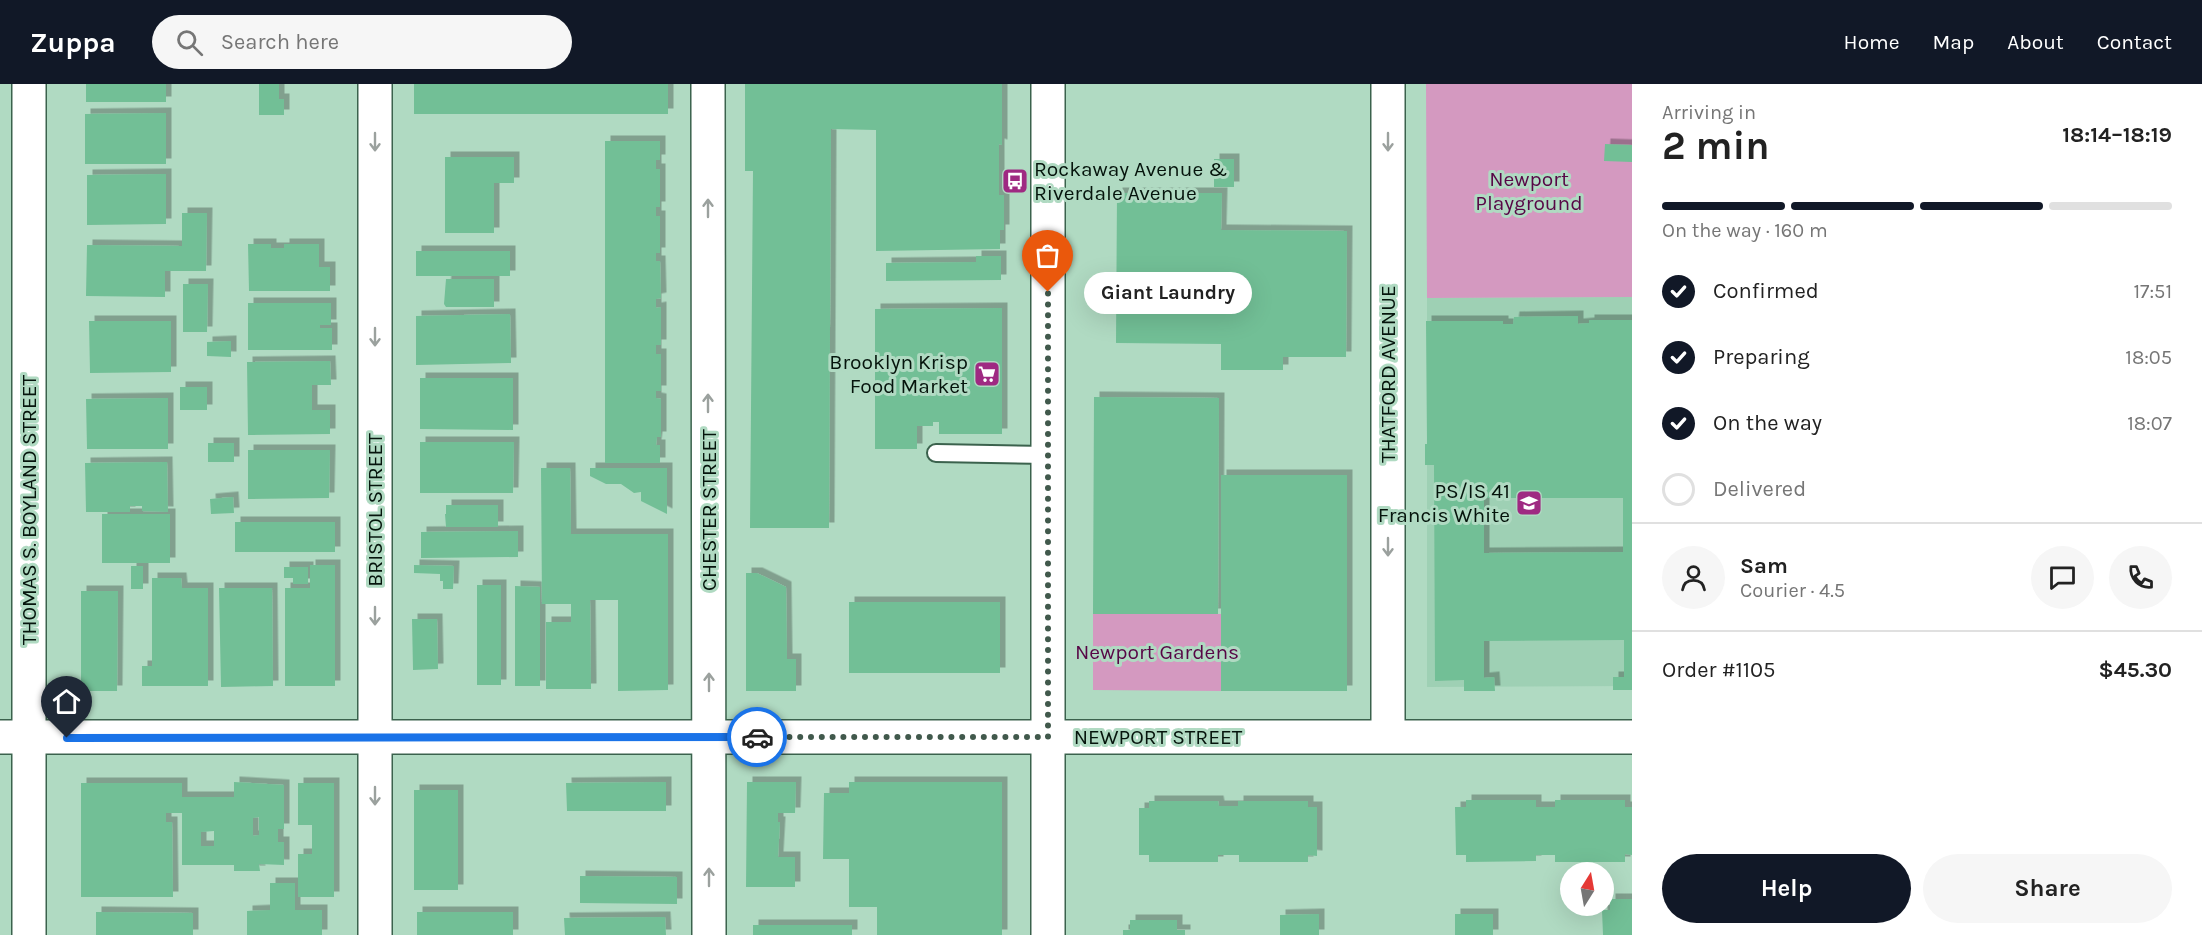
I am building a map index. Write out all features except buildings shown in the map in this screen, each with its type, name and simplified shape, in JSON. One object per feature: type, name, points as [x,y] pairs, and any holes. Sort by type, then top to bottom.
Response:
[{"type":"street","name":"THOMAS S. BOYLAND STREET","points":[[29,84],[15,737],[29,935]]},
{"type":"street","name":"BRISTOL STREET","points":[[375,84],[375,935]]},
{"type":"street","name":"CHESTER STREET","points":[[708,84],[709,935]]},
{"type":"street","points":[[1048,84],[1048,935]]},
{"type":"street","name":"THATFORD AVENUE","points":[[1388,84],[1388,736]]},
{"type":"street","name":"NEWPORT STREET","points":[[15,737],[1632,737]]},
{"type":"lane","points":[[936,453],[1048,454]]},
{"type":"shaded area","name":"PS/IS 41 Francis White","points":[[1632,297],[1632,686],[1427,687],[1427,298]]},
{"type":"green space","name":"Newport Playground","points":[[1426,84],[1632,84],[1632,297],[1427,298]]},
{"type":"green space","name":"Newport Gardens","points":[[1093,614],[1221,614],[1221,691],[1093,690]]},
{"type":"way so far","points":[[757,737],[1048,737],[1048,292]]},
{"type":"place","name":"Rockaway Avenue & Riverdale Avenue","points":[[1015,181]]},
{"type":"place","name":"Giant Laundry","points":[[1048,292]]},
{"type":"place","name":"Brooklyn Krisp Food Market","points":[[987,374]]},
{"type":"place","name":"PS/IS 41 Francis White","points":[[1529,503]]},
{"type":"route","points":[[67,738],[757,737]]}]
